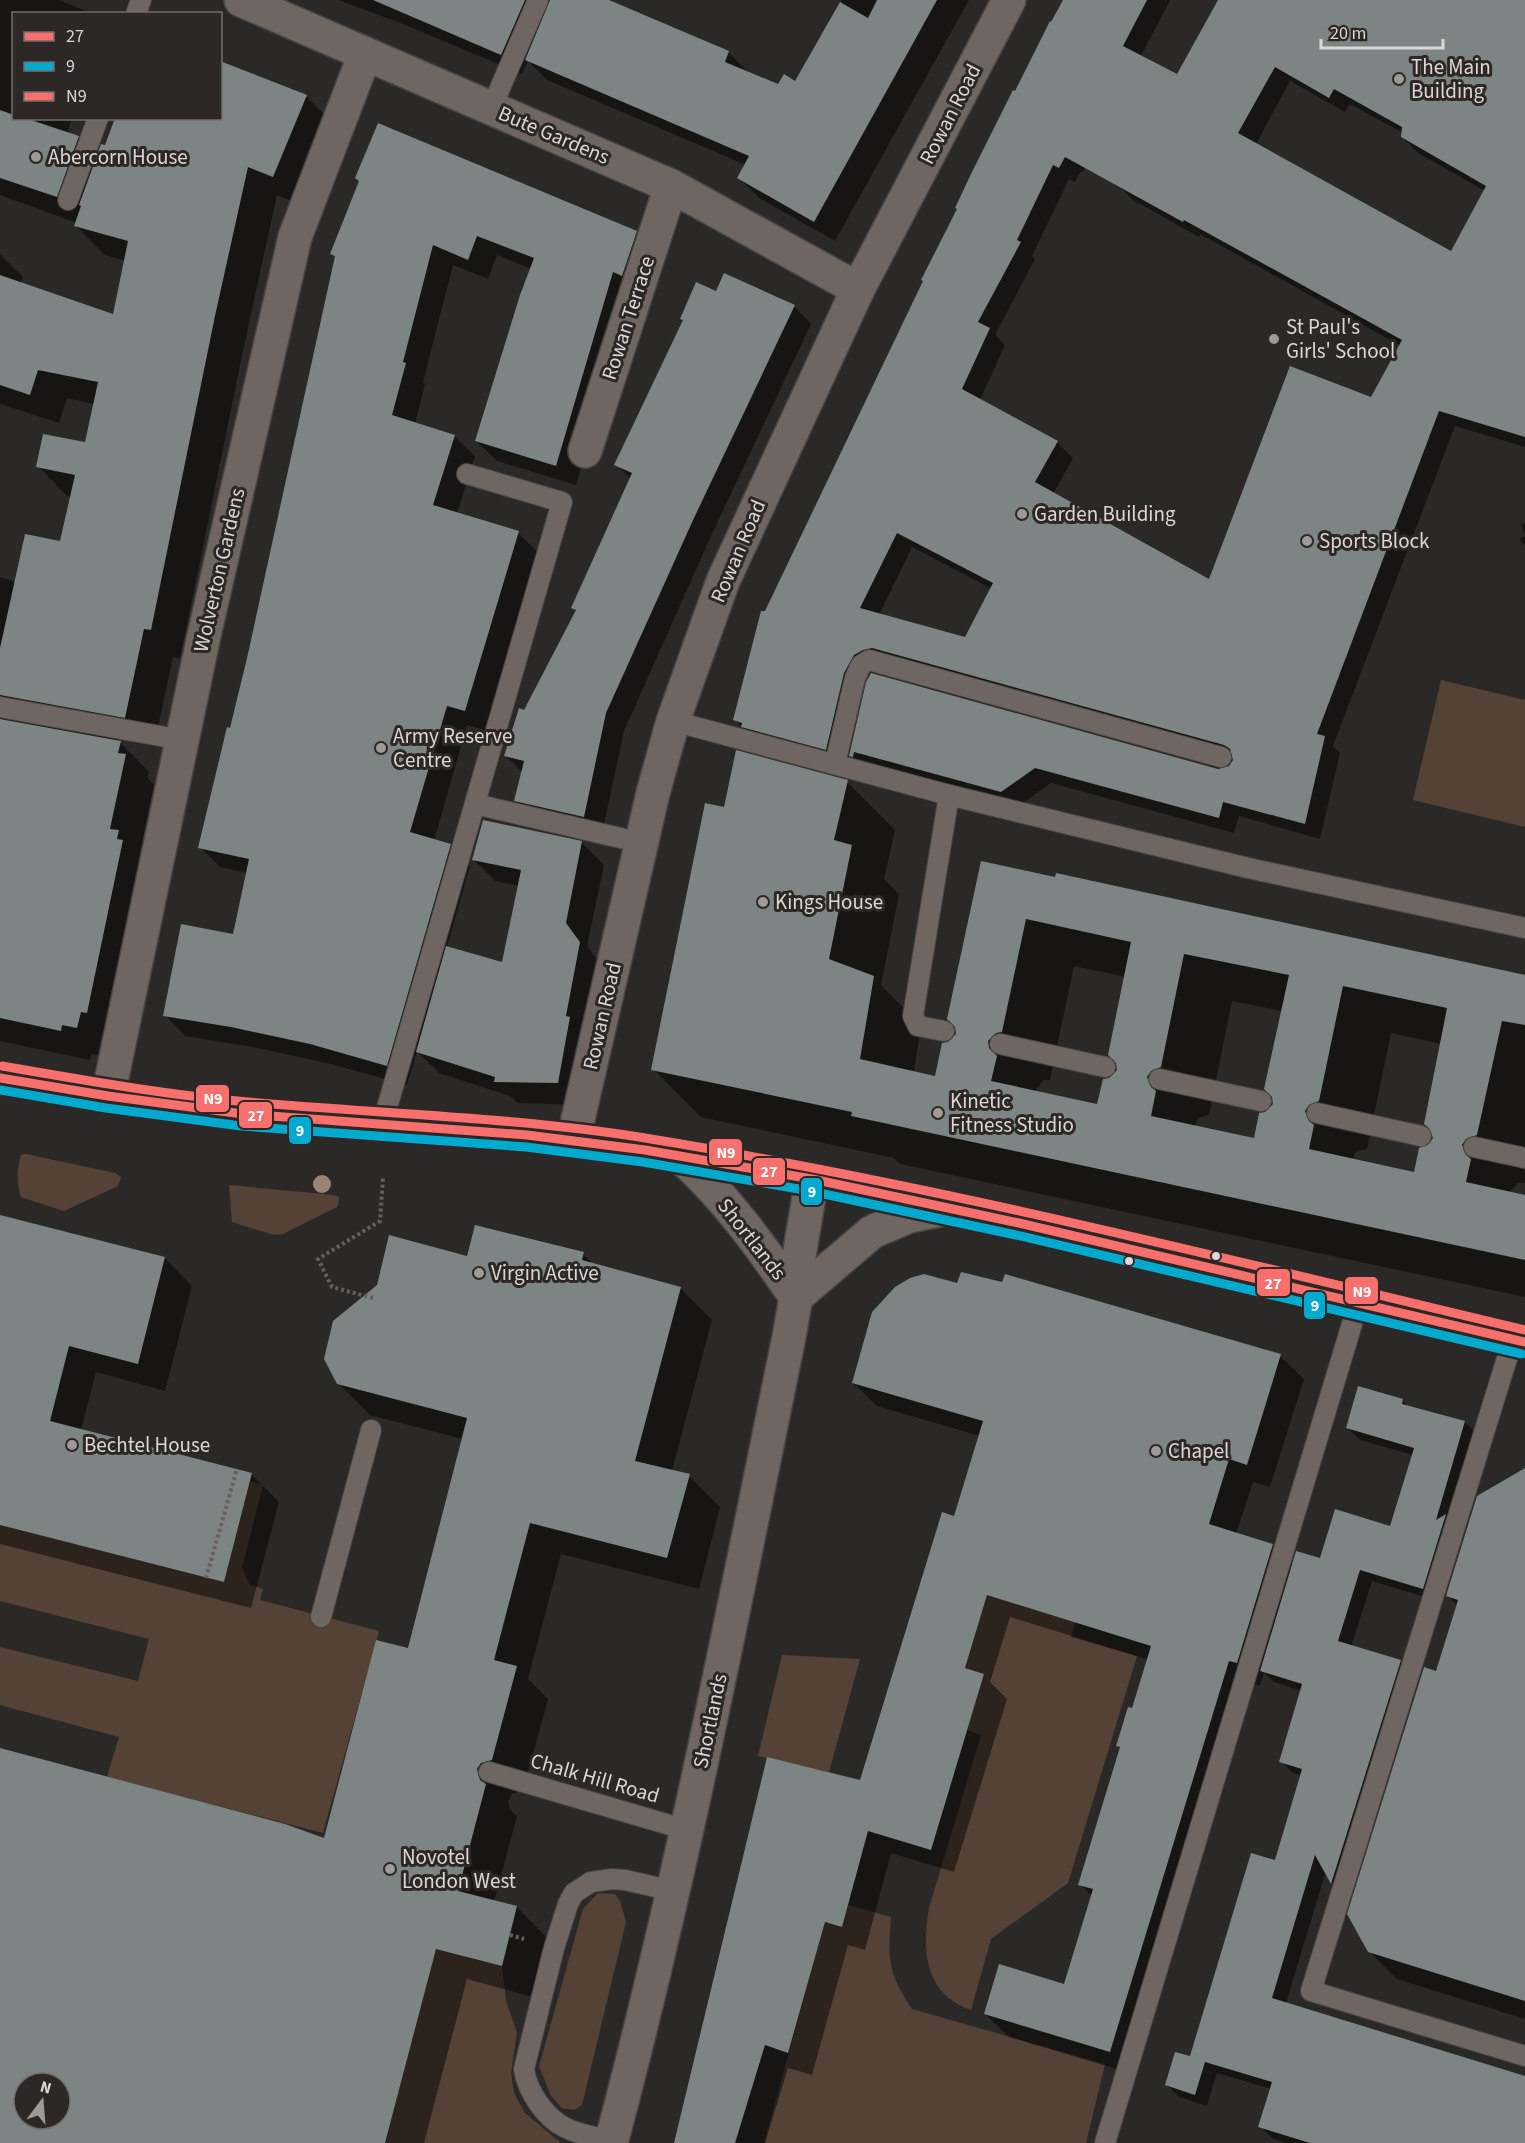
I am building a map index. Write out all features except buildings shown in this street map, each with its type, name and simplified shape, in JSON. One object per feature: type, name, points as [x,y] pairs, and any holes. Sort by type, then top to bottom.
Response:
[{"type":"main road","points":[[0,1078],[108,1096],[243,1114],[527,1135],[812,1179],[1019,1222],[1519,1341]]},
{"type":"street","name":"Bute Gardens","points":[[241,0],[671,186],[858,289]]},
{"type":"street","name":"Rowan Road","points":[[573,1141],[653,792],[673,721],[723,581],[858,289],[1009,0]]},
{"type":"street","name":"Wolverton Gardens","points":[[108,1096],[182,740],[295,237],[365,54]]},
{"type":"street","name":"Rowan Terrace","points":[[585,451],[671,186]]},
{"type":"street","name":"Shortlands","points":[[681,1157],[729,1206],[796,1297]]},
{"type":"street","name":"Shortlands","points":[[611,2142],[634,2056],[687,1830],[796,1297],[798,1262],[812,1179]]},
{"type":"street","name":"Shortlands","points":[[796,1297],[872,1232],[909,1216],[949,1208]]},
{"type":"lane","points":[[491,109],[538,0]]},
{"type":"lane","points":[[68,200],[97,120]]},
{"type":"lane","points":[[382,1125],[562,502],[467,474]]},
{"type":"lane","points":[[835,764],[855,678],[861,664],[869,660],[1221,757]]},
{"type":"lane","points":[[0,707],[182,740]]},
{"type":"lane","points":[[673,721],[950,795],[1248,868],[1525,928]]},
{"type":"lane","points":[[944,1031],[918,1026],[913,1016],[950,795]]},
{"type":"lane","points":[[475,804],[642,843]]},
{"type":"lane","points":[[1000,1044],[1105,1067]]},
{"type":"lane","points":[[1159,1078],[1262,1101]]},
{"type":"lane","points":[[1317,1113],[1421,1136]]},
{"type":"lane","points":[[1474,1147],[1525,1158]]},
{"type":"lane","points":[[1105,2143],[1358,1304]]},
{"type":"lane","points":[[1519,1341],[1311,1991],[1525,2056]]},
{"type":"lane","points":[[321,1617],[371,1430]]},
{"type":"lane","name":"Chalk Hill Road","points":[[489,1772],[687,1830]]},
{"type":"lane","points":[[611,2142],[568,2129],[557,2123],[539,2103],[525,2079],[524,2068],[554,1948],[568,1904],[574,1893],[591,1882],[612,1879],[673,1891]]},
{"type":"path","points":[[374,1298],[332,1287],[318,1259],[380,1221],[383,1178]]},
{"type":"path","points":[[206,1578],[237,1469]]},
{"type":"shaded area","points":[[1441,680],[1525,700],[1525,827],[1413,800]]},
{"type":"shaded area","points":[[26,1154],[115,1173],[121,1177],[118,1186],[64,1211],[21,1197],[18,1170],[21,1155]]},
{"type":"shaded area","points":[[229,1185],[334,1195],[339,1197],[339,1201],[337,1207],[283,1234],[274,1235],[232,1222]]},
{"type":"shaded area","points":[[250,1481],[263,1485],[242,1568],[250,1585],[263,1589],[260,1600],[379,1631],[323,1833],[107,1777],[119,1737],[0,1705],[0,1647],[138,1681],[149,1639],[0,1601],[0,1525],[224,1582]]},
{"type":"shaded area","points":[[987,1595],[1075,1622],[1071,1637],[1137,1656],[1068,1883],[991,1939],[971,2010],[955,2003],[935,1982],[927,1955],[926,1939],[929,1908],[981,1735],[967,1730],[984,1674],[965,1668]]},
{"type":"shaded area","points":[[782,1655],[860,1659],[829,1772],[758,1756]]},
{"type":"shaded area","points":[[598,1893],[615,1894],[620,1901],[626,1922],[582,2105],[574,2110],[562,2108],[551,2096],[539,2066],[583,1909]]},
{"type":"shaded area","points":[[848,1905],[891,1917],[891,1965],[898,1985],[912,2009],[1105,2064],[1086,2143],[764,2143],[825,1922],[842,1927]]},
{"type":"shaded area","points":[[437,1944],[466,1957],[502,1966],[506,2001],[517,2032],[511,2073],[514,2093],[525,2113],[561,2143],[385,2143]]},
{"type":"transit line","name":"N9","points":[[2,1066],[125,1087],[217,1099],[551,1126],[651,1139],[761,1158],[980,1202],[1525,1330]]},
{"type":"transit line","name":"27","points":[[0,1078],[108,1096],[243,1114],[527,1135],[645,1150],[812,1179],[1019,1223],[1525,1342]]},
{"type":"transit line","name":"9","points":[[0,1090],[106,1108],[241,1126],[526,1147],[643,1162],[810,1191],[1016,1235],[1522,1354]]},
{"type":"place","name":"The Main Building","points":[[1399,79]]},
{"type":"place","name":"Abercorn House","points":[[36,157]]},
{"type":"place","name":"St Paul's Girls' School","points":[[1274,339]]},
{"type":"place","name":"Garden Building","points":[[1022,514]]},
{"type":"place","name":"Sports Block","points":[[1307,541]]},
{"type":"place","name":"Army Reserve Centre","points":[[381,748]]},
{"type":"place","name":"Kings House","points":[[763,902]]},
{"type":"place","name":"Kinetic Fitness Studio","points":[[938,1113]]},
{"type":"place","name":"Virgin Active","points":[[479,1273]]},
{"type":"place","name":"Bechtel House","points":[[72,1445]]},
{"type":"place","name":"Chapel","points":[[1156,1451]]},
{"type":"place","name":"Novotel London West","points":[[390,1869]]}]
